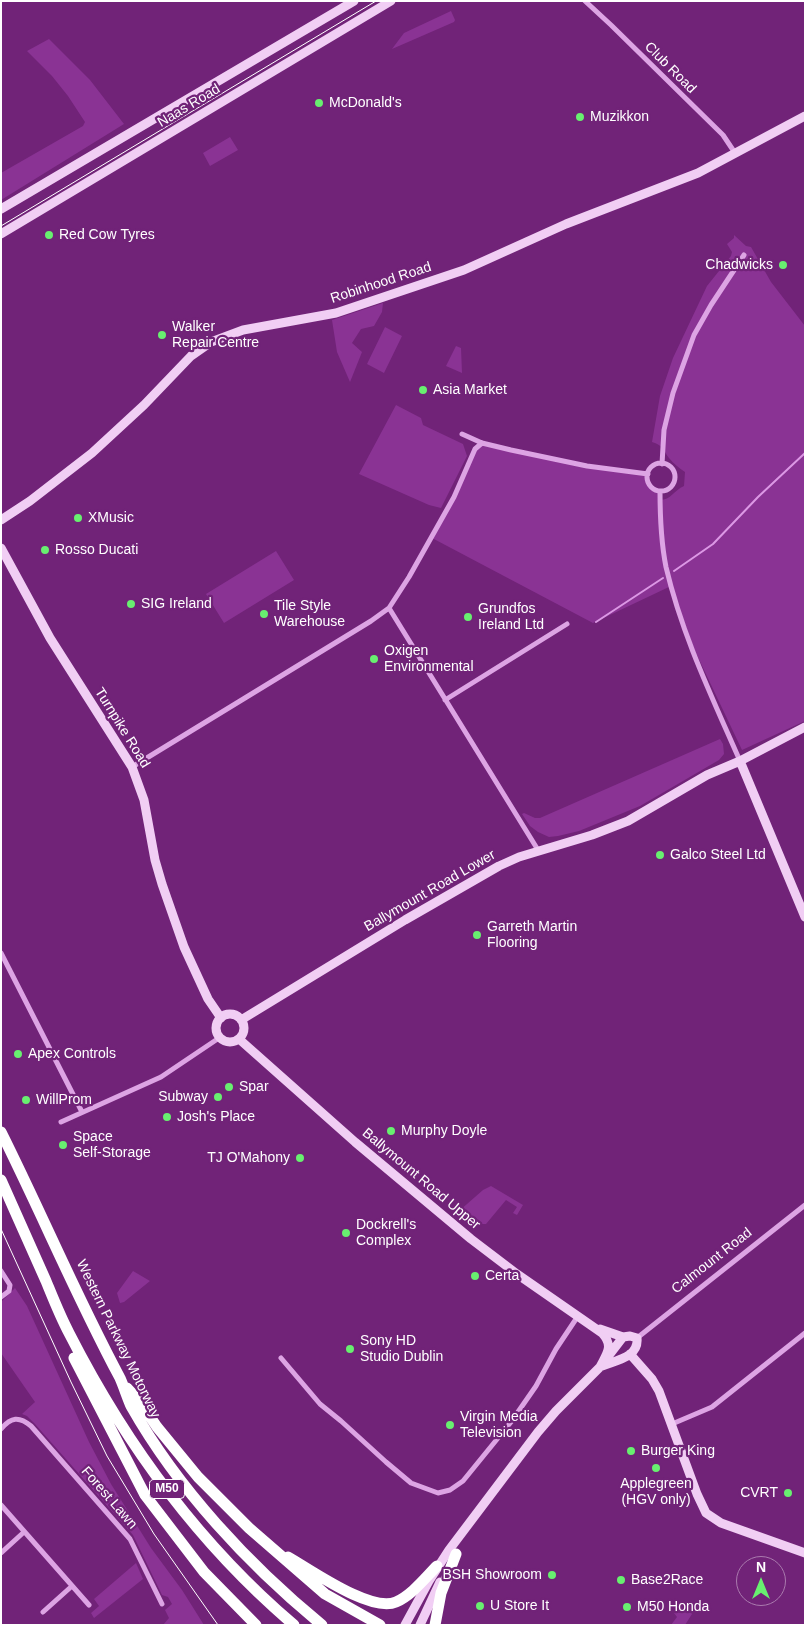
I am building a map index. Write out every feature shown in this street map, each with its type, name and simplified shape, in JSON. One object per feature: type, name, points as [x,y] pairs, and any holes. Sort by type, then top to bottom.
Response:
[{"type":"highway","name":"Western Parkway Motorway","points":[[1,1132],[93,1328],[124,1385],[130,1404],[157,1446],[183,1482],[220,1527],[264,1573],[322,1625]]},
{"type":"highway","name":"M50","points":[[1,1180],[68,1332],[148,1466],[216,1550],[256,1591],[294,1625]]},
{"type":"highway","name":"M50","points":[[68,1332],[72,1353],[145,1496],[175,1542],[244,1625]]},
{"type":"highway","name":"M50","points":[[124,1385],[140,1402],[157,1427],[198,1477],[230,1511],[325,1594],[380,1625]]},
{"type":"highway","name":"M50","points":[[145,1496],[204,1572],[256,1625]]},
{"type":"highway","name":"M50","points":[[268,1544],[352,1594],[372,1603],[395,1602],[410,1593],[437,1566]]},
{"type":"highway","points":[[435,1625],[441,1592],[456,1554]]},
{"type":"street","name":"Naas Road","points":[[1,208],[354,1]]},
{"type":"street","name":"Naas Road","points":[[1,234],[391,1]]},
{"type":"street","name":"Club Road","points":[[585,1],[723,135],[736,154]]},
{"type":"street","name":"Robinhood Road","points":[[1,520],[30,501],[92,452],[144,406],[200,348],[243,330],[336,313],[464,270],[580,218],[698,173],[805,116]]},
{"type":"street","points":[[662,464],[664,430],[673,393],[694,335],[744,255]]},
{"type":"street","points":[[462,434],[482,443],[587,466],[648,474]]},
{"type":"street","points":[[132,767],[371,621],[388,608],[426,548],[454,497],[476,449],[482,443]]},
{"type":"street","points":[[666,464],[672,469],[675,479],[670,488],[660,491],[651,486],[648,474],[653,466],[666,464]]},
{"type":"street","points":[[660,491],[662,542],[666,566],[691,649],[740,760],[805,917]]},
{"type":"street","name":"Turnpike Road","points":[[1,548],[50,638],[132,767],[144,800],[155,860],[162,884],[197,978],[208,1000],[221,1018]]},
{"type":"street","points":[[388,608],[538,850]]},
{"type":"street","points":[[445,700],[566,624]]},
{"type":"street","name":"Ballymount Road Lower","points":[[241,1020],[474,879],[499,866],[538,850],[592,835],[628,820],[707,775],[805,727]]},
{"type":"street","points":[[1,954],[82,1112]]},
{"type":"street","points":[[229,1014],[241,1020],[244,1031],[239,1039],[229,1043],[220,1038],[216,1025],[221,1018],[229,1014]]},
{"type":"street","points":[[62,1122],[161,1077],[220,1038]]},
{"type":"street","name":"Ballymount Road Upper","points":[[239,1039],[355,1142],[471,1239],[517,1274],[596,1327],[624,1337],[637,1338]]},
{"type":"street","name":"Calmount Road","points":[[637,1338],[805,1205]]},
{"type":"street","points":[[1,1271],[10,1285],[9,1291],[1,1297]]},
{"type":"street","points":[[281,1358],[320,1404],[386,1462],[411,1483],[438,1493],[450,1490],[463,1481],[511,1422],[536,1386],[556,1349],[578,1316]]},
{"type":"street","name":"Ballymount Road Upper","points":[[596,1327],[610,1342],[600,1367]]},
{"type":"street","points":[[672,1424],[712,1407],[805,1333]]},
{"type":"street","points":[[405,1625],[437,1566],[544,1425],[561,1405],[600,1367],[624,1337]]},
{"type":"street","points":[[600,1367],[630,1354],[637,1347],[637,1338]]},
{"type":"street","points":[[630,1354],[652,1379],[672,1424],[697,1494],[706,1513],[720,1522],[805,1553]]},
{"type":"street","name":"Forest Lawn","points":[[1,1430],[10,1420],[22,1420],[31,1426],[130,1539],[162,1604]]},
{"type":"street","points":[[1,1505],[89,1605]]},
{"type":"street","points":[[420,1625],[468,1526]]},
{"type":"street","points":[[1,1552],[24,1532]]},
{"type":"street","points":[[42,1612],[72,1586]]},
{"type":"shaded area","points":[[451,11],[454,22],[392,49],[404,33]]},
{"type":"shaded area","points":[[49,39],[90,80],[124,124],[1,200],[1,173],[83,126],[85,122],[52,76],[27,51]]},
{"type":"shaded area","points":[[230,137],[238,150],[210,166],[203,153]]},
{"type":"shaded area","points":[[734,235],[746,246],[751,247],[771,282],[805,326],[805,721],[742,750],[695,651],[671,586],[593,623],[432,538],[475,449],[482,443],[587,466],[648,474],[649,483],[657,490],[660,500],[670,497],[684,486],[685,472],[669,458],[661,446],[652,442],[660,396],[673,358],[707,286],[731,256],[732,252],[727,244],[734,238]]},
{"type":"shaded area","points":[[383,303],[382,312],[374,326],[361,329],[352,343],[362,352],[350,382],[337,352],[332,320]]},
{"type":"shaded area","points":[[385,327],[402,336],[384,373],[367,364]]},
{"type":"shaded area","points":[[456,346],[461,348],[462,373],[446,366]]},
{"type":"shaded area","points":[[396,405],[421,418],[423,425],[463,444],[467,456],[441,508],[429,505],[359,474]]},
{"type":"shaded area","points":[[276,551],[294,580],[224,623],[206,594]]},
{"type":"shaded area","points":[[720,739],[723,744],[724,754],[719,760],[640,806],[579,831],[549,837],[530,826],[522,814],[540,818]]},
{"type":"shaded area","points":[[491,1186],[523,1205],[517,1215],[513,1213],[517,1207],[506,1200],[486,1224],[479,1224],[474,1228],[459,1219],[459,1211],[483,1190]]},
{"type":"shaded area","points":[[133,1271],[150,1281],[124,1302],[120,1303],[117,1293]]},
{"type":"shaded area","points":[[15,1288],[27,1306],[89,1442],[111,1484],[151,1548],[182,1590],[204,1625],[163,1625],[169,1618],[165,1610],[172,1604],[168,1597],[162,1595],[133,1535],[35,1424],[22,1414],[35,1402],[1,1353],[1,1302]]},
{"type":"shaded area","points":[[136,1563],[143,1579],[94,1618],[91,1613],[99,1606],[94,1599]]},
{"type":"shaded area","points":[[680,1603],[685,1604],[692,1614],[685,1625],[671,1625],[677,1617],[674,1613]]},
{"type":"waterway","points":[[674,571],[713,544],[758,497],[805,453]]},
{"type":"waterway","points":[[596,622],[663,578]]},
{"type":"tram line","points":[[1,226],[376,1]]},
{"type":"tram line","points":[[1,1229],[107,1456],[154,1534],[218,1625]]},
{"type":"place","name":"McDonald's","points":[[319,103]]},
{"type":"place","name":"Muzikkon","points":[[580,117]]},
{"type":"place","name":"Red Cow Tyres","points":[[49,235]]},
{"type":"place","name":"Chadwicks","points":[[783,265]]},
{"type":"place","name":"Walker Repair Centre","points":[[162,335]]},
{"type":"place","name":"Asia Market","points":[[423,390]]},
{"type":"place","name":"XMusic","points":[[78,518]]},
{"type":"place","name":"Rosso Ducati","points":[[45,550]]},
{"type":"place","name":"SIG Ireland","points":[[131,604]]},
{"type":"place","name":"Tile Style Warehouse","points":[[264,614]]},
{"type":"place","name":"Grundfos Ireland Ltd","points":[[468,617]]},
{"type":"place","name":"Oxigen Environmental","points":[[374,659]]},
{"type":"place","name":"Galco Steel Ltd","points":[[660,855]]},
{"type":"place","name":"Garreth Martin Flooring","points":[[477,935]]},
{"type":"place","name":"Apex Controls","points":[[18,1054]]},
{"type":"place","name":"Spar","points":[[229,1087]]},
{"type":"place","name":"Subway","points":[[218,1097]]},
{"type":"place","name":"WillProm","points":[[26,1100]]},
{"type":"place","name":"Josh's Place","points":[[167,1117]]},
{"type":"place","name":"Murphy Doyle","points":[[391,1131]]},
{"type":"place","name":"Space Self-Storage","points":[[63,1145]]},
{"type":"place","name":"TJ O'Mahony","points":[[300,1158]]},
{"type":"place","name":"Dockrell's Complex","points":[[346,1233]]},
{"type":"place","name":"Certa","points":[[475,1276]]},
{"type":"place","name":"Sony HD Studio Dublin","points":[[350,1349]]},
{"type":"place","name":"Virgin Media Television","points":[[450,1425]]},
{"type":"place","name":"Burger King","points":[[631,1451]]},
{"type":"place","name":"Applegreen (HGV only)","points":[[656,1468]]},
{"type":"place","name":"CVRT","points":[[788,1493]]},
{"type":"place","name":"BSH Showroom","points":[[552,1575]]},
{"type":"place","name":"Base2Race","points":[[621,1580]]},
{"type":"place","name":"U Store It","points":[[480,1606]]},
{"type":"place","name":"M50 Honda","points":[[627,1607]]}]
